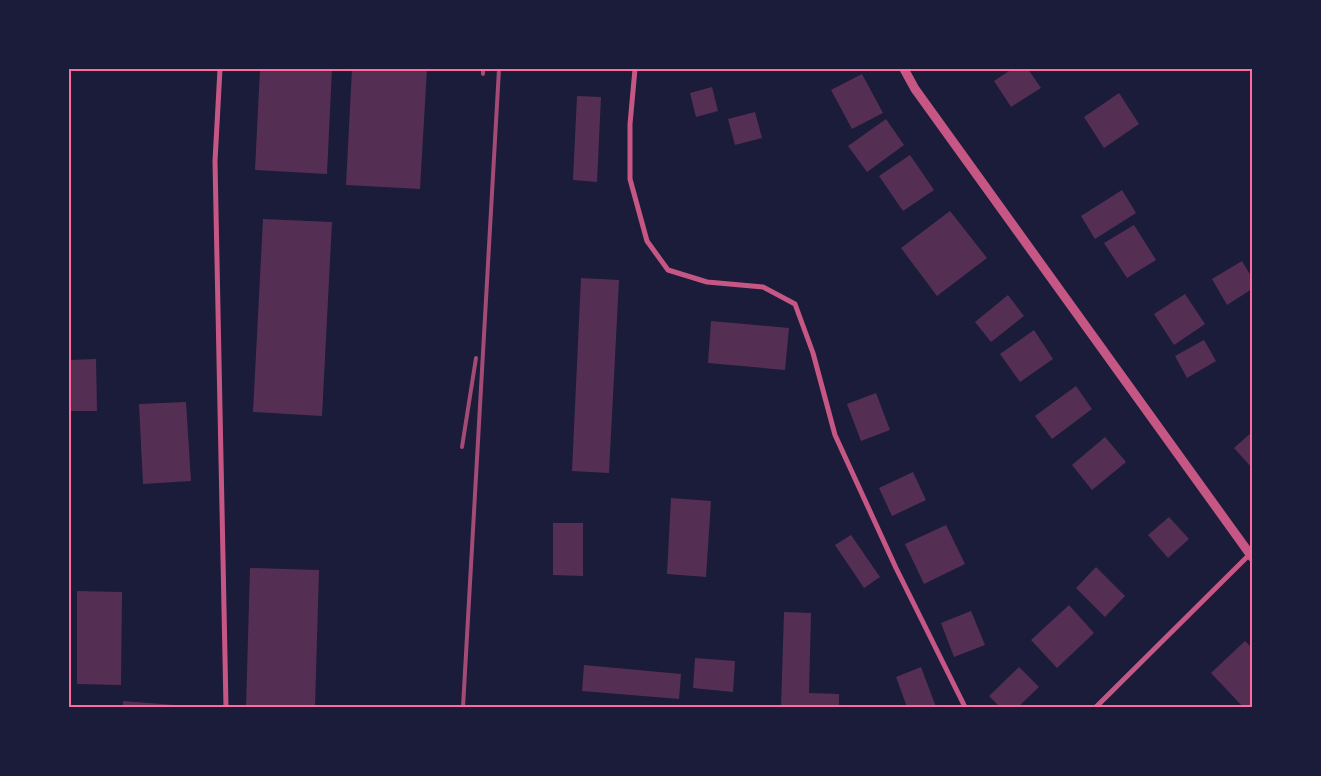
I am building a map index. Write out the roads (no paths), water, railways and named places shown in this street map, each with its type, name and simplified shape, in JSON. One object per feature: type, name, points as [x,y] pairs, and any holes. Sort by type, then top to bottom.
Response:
[{"type":"street","points":[[220,69],[216,162],[226,707]]},
{"type":"street","points":[[635,69],[630,124],[630,179],[647,241],[668,270],[708,282],[763,287],[795,304],[813,353],[835,435],[896,568],[965,707]]},
{"type":"street","points":[[904,69],[915,89],[1252,554],[1096,707]]},
{"type":"railway","points":[[483,69],[483,74]]},
{"type":"railway","points":[[463,707],[499,69]]},
{"type":"railway","points":[[462,447],[476,358]]}]
